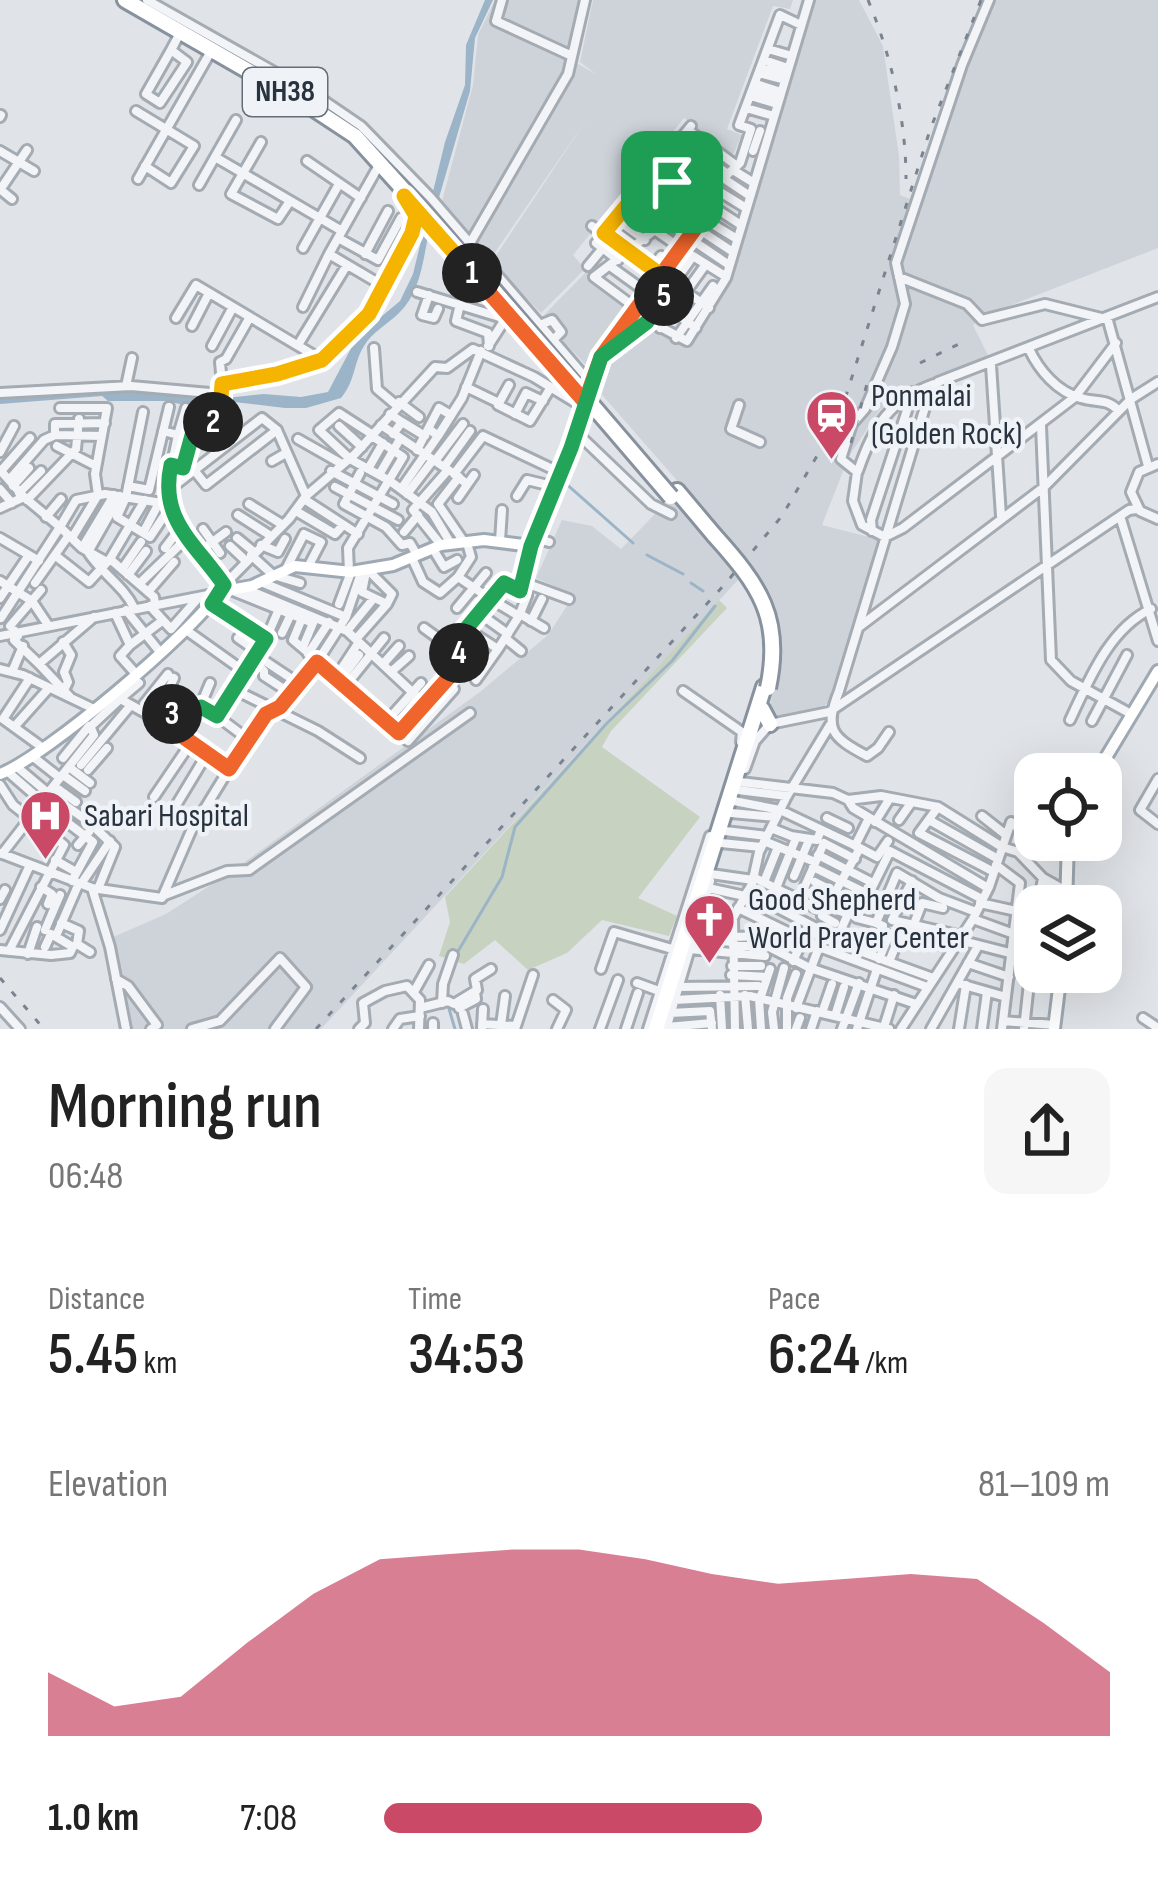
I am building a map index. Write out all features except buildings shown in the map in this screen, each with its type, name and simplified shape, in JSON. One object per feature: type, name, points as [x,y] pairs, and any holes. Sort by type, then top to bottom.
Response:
[{"type":"highway","name":"NH38","points":[[121,0],[338,123],[371,152],[738,574],[757,604],[768,648],[762,709],[660,1029]]},
{"type":"highway","name":"NH38","points":[[150,1],[340,117],[374,145],[427,212]]},
{"type":"highway","name":"NH38","points":[[660,1029],[766,687]]},
{"type":"highway","points":[[762,709],[770,724]]},
{"type":"main road","points":[[8,771],[87,725],[92,708],[117,697],[185,622],[226,592],[287,567],[359,571],[452,545],[533,542],[591,384]]},
{"type":"main road","points":[[1108,753],[1158,671]]},
{"type":"main road","points":[[1055,1027],[1058,993]]},
{"type":"street","points":[[121,0],[335,127],[404,196],[469,244],[591,384],[601,357],[711,207]]},
{"type":"street","points":[[502,0],[496,21],[572,56]]},
{"type":"street","points":[[469,244],[550,108],[572,56],[585,0]]},
{"type":"street","points":[[637,309],[594,277],[753,151],[774,116],[809,0]]},
{"type":"street","points":[[857,472],[841,459],[852,424],[866,409],[892,347],[905,304],[896,263],[988,0]]},
{"type":"street","points":[[647,322],[687,341],[692,325],[726,277],[754,183],[751,129],[740,125],[780,15],[801,25]]},
{"type":"street","points":[[171,50],[187,62],[160,103],[146,94],[179,35]]},
{"type":"street","points":[[768,49],[792,56]]},
{"type":"street","points":[[138,179],[210,52]]},
{"type":"street","points":[[761,67],[787,74]]},
{"type":"street","points":[[753,90],[779,98]]},
{"type":"street","points":[[746,108],[774,116]]},
{"type":"street","points":[[136,111],[194,146],[171,183],[145,166]]},
{"type":"street","points":[[199,185],[236,120]]},
{"type":"street","points":[[604,233],[690,128],[746,208]]},
{"type":"street","points":[[753,151],[760,131]]},
{"type":"street","points":[[9,140],[1,153],[34,171]]},
{"type":"street","points":[[680,141],[722,178]]},
{"type":"street","points":[[261,142],[231,194],[278,219],[290,201]]},
{"type":"street","points":[[12,199],[1,190],[27,150]]},
{"type":"street","points":[[672,150],[750,196]]},
{"type":"street","points":[[214,157],[319,218],[378,260],[401,218]]},
{"type":"street","points":[[664,160],[754,183]]},
{"type":"street","points":[[307,161],[362,198]]},
{"type":"street","points":[[303,307],[378,166]]},
{"type":"street","points":[[656,170],[741,225]]},
{"type":"street","points":[[648,179],[681,212]]},
{"type":"street","points":[[303,248],[339,184]]},
{"type":"street","points":[[640,189],[737,239]]},
{"type":"street","points":[[632,199],[729,265]]},
{"type":"street","points":[[624,209],[726,277]]},
{"type":"street","points":[[365,254],[386,210],[401,218],[427,212]]},
{"type":"street","points":[[427,212],[434,232],[480,272],[501,316],[584,404]]},
{"type":"street","points":[[0,393],[126,386],[222,389],[322,360],[358,329],[427,212]]},
{"type":"street","points":[[616,219],[645,240]]},
{"type":"street","points":[[700,223],[733,252]]},
{"type":"street","points":[[592,226],[705,306]]},
{"type":"street","points":[[601,273],[589,265],[599,246],[630,280],[692,325]]},
{"type":"street","points":[[329,254],[385,287]]},
{"type":"street","points":[[652,268],[661,256]]},
{"type":"street","points":[[609,347],[647,322],[692,256]]},
{"type":"street","points":[[630,280],[642,262]]},
{"type":"street","points":[[660,328],[706,264]]},
{"type":"street","points":[[298,345],[347,265]]},
{"type":"street","points":[[898,277],[968,304],[982,320],[1046,304],[1105,318]]},
{"type":"street","points":[[176,318],[196,285],[322,360]]},
{"type":"street","points":[[705,306],[713,286]]},
{"type":"street","points":[[416,292],[459,309]]},
{"type":"street","points":[[192,326],[209,293]]},
{"type":"street","points":[[429,295],[425,305],[438,309],[501,316]]},
{"type":"street","points":[[885,538],[856,514],[857,472],[878,422],[913,392],[1158,297]]},
{"type":"street","points":[[212,346],[233,307]]},
{"type":"street","points":[[459,309],[456,321],[489,330]]},
{"type":"street","points":[[485,350],[489,330],[501,316]]},
{"type":"street","points":[[438,436],[501,316]]},
{"type":"street","points":[[219,424],[220,362],[250,317]]},
{"type":"street","points":[[1105,318],[1153,465],[1133,482],[1130,509],[1158,641]]},
{"type":"street","points":[[885,538],[1041,426],[1075,397],[1116,343]]},
{"type":"street","points":[[374,348],[377,388],[402,422],[438,436]]},
{"type":"street","points":[[226,592],[253,553],[331,471],[362,446],[429,370],[448,368],[472,349],[485,350],[584,404]]},
{"type":"street","points":[[1029,349],[1051,380],[1075,397],[1108,401],[1119,410]]},
{"type":"street","points":[[126,386],[132,358]]},
{"type":"street","points":[[991,365],[1001,518]]},
{"type":"street","points":[[735,1029],[735,913],[778,814],[830,725],[829,712],[929,394],[938,382]]},
{"type":"street","points":[[859,627],[1044,487],[1130,399],[1158,382]]},
{"type":"street","points":[[499,403],[509,385]]},
{"type":"street","points":[[466,387],[532,420],[551,387]]},
{"type":"street","points":[[872,531],[871,520],[913,392]]},
{"type":"street","points":[[515,413],[526,393],[543,401]]},
{"type":"street","points":[[739,405],[731,429],[760,442]]},
{"type":"street","points":[[149,490],[169,407]]},
{"type":"street","points":[[125,572],[151,537],[166,506],[186,407]]},
{"type":"street","points":[[395,407],[419,417]]},
{"type":"street","points":[[13,629],[98,495],[96,466],[107,408],[60,408]]},
{"type":"street","points":[[74,453],[79,408]]},
{"type":"street","points":[[417,450],[439,408],[451,415]]},
{"type":"street","points":[[85,550],[128,486],[143,412]]},
{"type":"street","points":[[190,470],[199,413],[239,435]]},
{"type":"street","points":[[346,461],[319,430],[339,413],[403,457],[419,465],[449,469]]},
{"type":"street","points":[[128,486],[166,492],[262,418],[277,430],[305,497],[358,534]]},
{"type":"street","points":[[379,475],[402,422]]},
{"type":"street","points":[[55,435],[56,424],[105,423]]},
{"type":"street","points":[[381,425],[449,469]]},
{"type":"street","points":[[0,452],[14,426]]},
{"type":"street","points":[[339,426],[362,446]]},
{"type":"street","points":[[1041,426],[1052,659],[1071,680],[1131,714]]},
{"type":"street","points":[[457,560],[443,567],[452,545],[438,504],[466,428]]},
{"type":"street","points":[[155,462],[190,470],[206,484],[277,430]]},
{"type":"street","points":[[163,431],[222,446],[237,460]]},
{"type":"street","points":[[576,432],[651,504],[671,514]]},
{"type":"street","points":[[0,508],[12,503],[44,440],[55,435],[102,436]]},
{"type":"street","points":[[438,436],[458,497]]},
{"type":"street","points":[[372,514],[403,546],[410,543],[423,583],[440,593],[471,557],[413,510],[449,469],[483,436],[561,473]]},
{"type":"street","points":[[29,437],[1,470],[128,597],[130,645]]},
{"type":"street","points":[[298,439],[390,481],[435,515],[452,545]]},
{"type":"street","points":[[383,443],[344,504],[398,520]]},
{"type":"street","points":[[57,446],[96,466]]},
{"type":"street","points":[[19,491],[74,453],[99,450]]},
{"type":"street","points":[[272,461],[286,453]]},
{"type":"street","points":[[387,604],[362,592],[359,571],[348,550],[403,457]]},
{"type":"street","points":[[889,464],[905,472]]},
{"type":"street","points":[[404,492],[419,465]]},
{"type":"street","points":[[19,491],[29,468]]},
{"type":"street","points":[[404,492],[449,469]]},
{"type":"street","points":[[19,491],[40,471]]},
{"type":"street","points":[[331,471],[393,504]]},
{"type":"street","points":[[517,496],[526,480],[556,487]]},
{"type":"street","points":[[317,485],[348,495]]},
{"type":"street","points":[[0,489],[12,503]]},
{"type":"street","points":[[120,496],[117,517],[143,542]]},
{"type":"street","points":[[92,708],[67,692],[14,640],[18,636],[0,618],[76,500],[120,496],[166,506],[226,592],[266,639]]},
{"type":"street","points":[[46,517],[61,499]]},
{"type":"street","points":[[56,556],[87,583],[108,561],[145,500]]},
{"type":"street","points":[[249,504],[283,525]]},
{"type":"street","points":[[1130,509],[1158,519]]},
{"type":"street","points":[[660,1029],[659,991],[672,949],[735,783],[755,741],[770,724],[829,712],[1130,509]]},
{"type":"street","points":[[500,541],[502,510]]},
{"type":"street","points":[[295,511],[335,534],[343,525]]},
{"type":"street","points":[[238,515],[271,536]]},
{"type":"street","points":[[404,532],[418,515]]},
{"type":"street","points":[[165,548],[181,526]]},
{"type":"street","points":[[203,530],[220,553]]},
{"type":"street","points":[[200,552],[226,532]]},
{"type":"street","points":[[287,567],[304,534],[321,542],[308,568]]},
{"type":"street","points":[[139,584],[188,536]]},
{"type":"street","points":[[0,538],[39,561]]},
{"type":"street","points":[[238,538],[267,579],[346,617]]},
{"type":"street","points":[[230,546],[253,553],[278,552],[285,539]]},
{"type":"street","points":[[476,680],[527,596],[522,587],[533,542],[549,542]]},
{"type":"street","points":[[85,550],[125,572],[148,592],[162,620]]},
{"type":"street","points":[[0,598],[4,583],[29,555]]},
{"type":"street","points":[[148,592],[174,562]]},
{"type":"street","points":[[341,680],[358,641],[393,596],[359,571]]},
{"type":"street","points":[[339,604],[359,571]]},
{"type":"street","points":[[344,630],[359,571]]},
{"type":"street","points":[[457,608],[486,573]]},
{"type":"street","points":[[458,577],[544,628]]},
{"type":"street","points":[[267,579],[300,583]]},
{"type":"street","points":[[4,583],[32,601],[45,626],[71,655],[65,669],[67,692]]},
{"type":"street","points":[[451,647],[504,583],[569,599]]},
{"type":"street","points":[[226,592],[303,615],[313,623],[306,651]]},
{"type":"street","points":[[0,636],[13,629],[226,592],[344,630],[419,698]]},
{"type":"street","points":[[185,622],[200,597]]},
{"type":"street","points":[[164,895],[191,830],[249,740],[374,598]]},
{"type":"street","points":[[531,621],[542,598]]},
{"type":"street","points":[[217,716],[266,639],[279,609]]},
{"type":"street","points":[[125,611],[160,652]]},
{"type":"street","points":[[282,633],[291,614]]},
{"type":"street","points":[[479,614],[521,651]]},
{"type":"street","points":[[1070,719],[1107,650],[1128,623],[1154,616]]},
{"type":"street","points":[[39,664],[94,617]]},
{"type":"street","points":[[137,679],[120,656],[162,620],[185,622],[245,672]]},
{"type":"street","points":[[306,651],[329,622]]},
{"type":"street","points":[[424,628],[464,657]]},
{"type":"street","points":[[393,727],[480,635],[498,649]]},
{"type":"street","points":[[238,638],[296,682]]},
{"type":"street","points":[[341,680],[384,638]]},
{"type":"street","points":[[23,646],[4,672],[67,692]]},
{"type":"street","points":[[383,663],[399,646]]},
{"type":"street","points":[[306,651],[408,741],[454,688]]},
{"type":"street","points":[[341,680],[359,655]]},
{"type":"street","points":[[1092,721],[1127,655]]},
{"type":"street","points":[[392,671],[409,656]]},
{"type":"street","points":[[171,676],[155,718],[144,704],[171,676]]},
{"type":"street","points":[[30,679],[2,718],[45,746],[69,777],[70,810],[115,849],[95,888],[126,1029]]},
{"type":"street","points":[[200,707],[210,683]]},
{"type":"street","points":[[393,727],[419,698],[421,683]]},
{"type":"street","points":[[15,726],[48,689]]},
{"type":"street","points":[[235,689],[360,758]]},
{"type":"street","points":[[660,1029],[670,1013],[731,813],[742,732],[683,691]]},
{"type":"street","points":[[53,832],[70,810],[69,777],[94,735],[87,725],[117,697],[229,769]]},
{"type":"street","points":[[69,777],[130,706]]},
{"type":"street","points":[[155,718],[200,707],[249,740]]},
{"type":"street","points":[[30,818],[1,853],[95,888],[158,900],[227,871],[249,871],[470,712]]},
{"type":"street","points":[[830,725],[848,746],[867,756],[889,732]]},
{"type":"street","points":[[154,797],[192,741]]},
{"type":"street","points":[[8,771],[69,777],[107,748]]},
{"type":"street","points":[[166,822],[207,754]]},
{"type":"street","points":[[32,756],[69,777]]},
{"type":"street","points":[[1158,779],[1140,811],[1158,824]]},
{"type":"street","points":[[735,783],[833,793],[917,849],[988,888]]},
{"type":"street","points":[[0,785],[13,806],[53,832],[64,845],[5,951],[71,952],[72,945],[24,920]]},
{"type":"street","points":[[848,800],[890,798],[938,807],[1018,852],[1055,885]]},
{"type":"street","points":[[816,928],[872,820],[890,798]]},
{"type":"street","points":[[734,801],[778,814],[855,859]]},
{"type":"street","points":[[899,820],[910,802]]},
{"type":"street","points":[[938,807],[919,833],[996,865]]},
{"type":"street","points":[[731,813],[778,814]]},
{"type":"street","points":[[982,816],[1006,835]]},
{"type":"street","points":[[827,818],[849,826],[842,839]]},
{"type":"street","points":[[929,820],[1020,885]]},
{"type":"street","points":[[901,1029],[978,908],[1011,822],[1014,825]]},
{"type":"street","points":[[78,845],[90,831]]},
{"type":"street","points":[[28,954],[62,923],[93,844],[90,831]]},
{"type":"street","points":[[725,831],[766,838],[778,847],[873,883]]},
{"type":"street","points":[[917,849],[925,836]]},
{"type":"street","points":[[776,888],[796,838]]},
{"type":"street","points":[[794,876],[802,856],[818,838]]},
{"type":"street","points":[[818,838],[810,887],[835,922]]},
{"type":"street","points":[[721,843],[842,839],[923,889],[978,908],[1014,912]]},
{"type":"street","points":[[77,880],[110,841]]},
{"type":"street","points":[[887,930],[857,918],[888,841]]},
{"type":"street","points":[[764,882],[778,847]]},
{"type":"street","points":[[879,861],[890,851],[1014,934],[1002,1025],[1055,1027]]},
{"type":"street","points":[[758,858],[772,863]]},
{"type":"street","points":[[55,860],[77,880]]},
{"type":"street","points":[[815,861],[868,894]]},
{"type":"street","points":[[0,929],[31,865]]},
{"type":"street","points":[[858,1025],[887,930],[897,873]]},
{"type":"street","points":[[929,873],[919,901],[943,908]]},
{"type":"street","points":[[711,874],[764,882],[848,914],[835,943]]},
{"type":"street","points":[[1042,885],[1043,878]]},
{"type":"street","points":[[879,961],[887,930],[912,881]]},
{"type":"street","points":[[41,887],[52,894],[48,904]]},
{"type":"street","points":[[810,887],[835,892],[862,906]]},
{"type":"street","points":[[708,888],[746,894],[826,933]]},
{"type":"street","points":[[45,946],[60,895]]},
{"type":"street","points":[[2,897],[10,908]]},
{"type":"street","points":[[920,925],[927,904]]},
{"type":"street","points":[[29,909],[51,917]]},
{"type":"street","points":[[700,913],[735,913],[819,947],[879,961]]},
{"type":"street","points":[[893,920],[920,925],[958,942]]},
{"type":"street","points":[[62,923],[80,931],[77,944],[90,952]]},
{"type":"street","points":[[696,926],[758,986]]},
{"type":"street","points":[[793,961],[807,931],[930,982]]},
{"type":"street","points":[[601,968],[614,932],[672,949]]},
{"type":"street","points":[[914,936],[1014,956]]},
{"type":"street","points":[[693,938],[732,959],[766,958]]},
{"type":"street","points":[[959,1029],[962,984],[978,946]]},
{"type":"street","points":[[792,1029],[794,1011],[819,947]]},
{"type":"street","points":[[689,949],[732,959],[793,961],[916,1004]]},
{"type":"street","points":[[445,1002],[443,984],[453,955]]},
{"type":"street","points":[[192,1029],[220,1022],[280,958],[306,987],[275,1029]]},
{"type":"street","points":[[678,987],[732,959],[766,958]]},
{"type":"street","points":[[761,1029],[759,999],[766,958]]},
{"type":"street","points":[[660,1029],[712,1026],[710,1011],[732,959]]},
{"type":"street","points":[[732,959],[746,995],[748,1029]]},
{"type":"street","points":[[968,963],[1009,977]]},
{"type":"street","points":[[419,1029],[415,990],[429,965]]},
{"type":"street","points":[[774,1029],[773,1003],[784,968]]},
{"type":"street","points":[[467,1029],[461,1011],[476,999],[475,979],[491,969]]},
{"type":"street","points":[[792,1029],[796,974]]},
{"type":"street","points":[[483,1009],[482,1027],[515,1027],[533,975]]},
{"type":"street","points":[[115,978],[128,986],[157,1025],[151,1029]]},
{"type":"street","points":[[600,1029],[618,980]]},
{"type":"street","points":[[842,1029],[859,982]]},
{"type":"street","points":[[811,1029],[832,984]]},
{"type":"street","points":[[962,984],[1006,997]]},
{"type":"street","points":[[931,1029],[962,984]]},
{"type":"street","points":[[359,1029],[365,1022],[361,1011],[365,1001],[400,987],[415,990]]},
{"type":"street","points":[[829,1029],[844,987]]},
{"type":"street","points":[[626,1029],[637,988],[659,991]]},
{"type":"street","points":[[393,1029],[400,1019],[445,1002],[454,1004],[475,992]]},
{"type":"street","points":[[982,1029],[987,992]]},
{"type":"street","points":[[1025,1026],[1029,993]]},
{"type":"street","points":[[746,995],[794,1011],[887,1028],[894,995]]},
{"type":"street","points":[[502,1025],[505,996]]},
{"type":"street","points":[[674,1000],[715,996]]},
{"type":"street","points":[[715,996],[722,1029]]},
{"type":"street","points":[[553,1000],[566,1010],[557,1029]]},
{"type":"street","points":[[0,1007],[20,1029]]},
{"type":"street","points":[[670,1013],[710,1011]]},
{"type":"street","points":[[1143,1018],[1158,1028]]},
{"type":"shaded area","points":[[495,0],[590,0],[576,63],[596,74],[580,62],[593,0],[793,0],[790,9],[773,6],[727,129],[742,135],[733,155],[684,118],[573,255],[585,269],[541,313],[491,263],[589,116],[489,261],[442,201],[473,85],[478,35]]},
{"type":"shaded area","points":[[813,0],[859,0],[883,46],[900,195],[915,201],[993,0],[1158,0],[1158,248],[983,316],[973,325],[990,359],[904,390],[879,411],[849,456],[822,525],[881,540],[831,700],[817,713],[768,716],[778,666],[777,614],[751,566],[321,1029],[132,1029],[111,938],[166,914],[231,872],[480,692],[548,635],[574,595],[536,578],[562,520],[592,526],[621,549],[655,514],[687,492],[597,389],[606,356],[643,326],[688,345],[726,288]]},
{"type":"shaded area","points":[[587,271],[633,308],[592,371],[560,338],[564,330],[558,318],[544,315]]},
{"type":"green space","points":[[719,600],[727,608],[611,731],[602,747],[700,817],[638,898],[677,916],[669,936],[602,920],[567,953],[528,970],[495,940],[464,964],[439,956],[450,922],[445,897]]},
{"type":"water","points":[[485,0],[493,0],[475,38],[470,91],[417,285],[406,305],[364,346],[341,398],[306,408],[234,402],[190,406],[108,401],[102,396],[0,404],[0,395],[137,389],[226,398],[328,392],[357,337],[400,301],[413,274],[445,142],[465,85],[466,45]]},
{"type":"waterway","points":[[543,469],[555,476]]},
{"type":"waterway","points":[[563,481],[633,543]]},
{"type":"waterway","points":[[647,555],[683,574]]},
{"type":"waterway","points":[[691,583],[703,591]]},
{"type":"waterway","points":[[457,953],[502,877],[515,827],[607,723],[672,661],[715,606]]},
{"type":"waterway","points":[[447,1002],[455,1029]]},
{"type":"railway","points":[[868,0],[896,88],[906,179]]},
{"type":"railway","points":[[316,1029],[782,516],[839,418],[930,130],[981,0]]},
{"type":"railway","points":[[920,363],[963,342]]},
{"type":"railway","points":[[851,443],[868,380]]},
{"type":"railway","points":[[0,978],[44,1029]]},
{"type":"place","name":"Ponmalai (Golden Rock)","points":[[832,461]]},
{"type":"place","name":"Sabari Hospital","points":[[45,862]]},
{"type":"place","name":"Good Shepherd World Prayer Center","points":[[709,965]]},
{"type":"route","points":[[672,182],[656,170],[604,233],[628,252],[652,268],[663,276],[673,284],[647,322],[605,350],[601,357],[586,399],[583,407],[571,448],[531,546],[520,591],[504,583],[451,647],[464,657],[458,667],[399,733],[317,662],[280,707],[266,714],[229,769],[162,722],[192,707],[217,716],[266,639],[212,604],[224,585],[169,509],[166,491],[171,465],[183,468],[197,417],[219,424],[222,384],[314,365],[358,329],[417,221],[404,196],[421,218],[509,314],[585,402],[605,350],[609,347],[637,309],[663,276],[666,273],[711,207],[672,182]]}]
